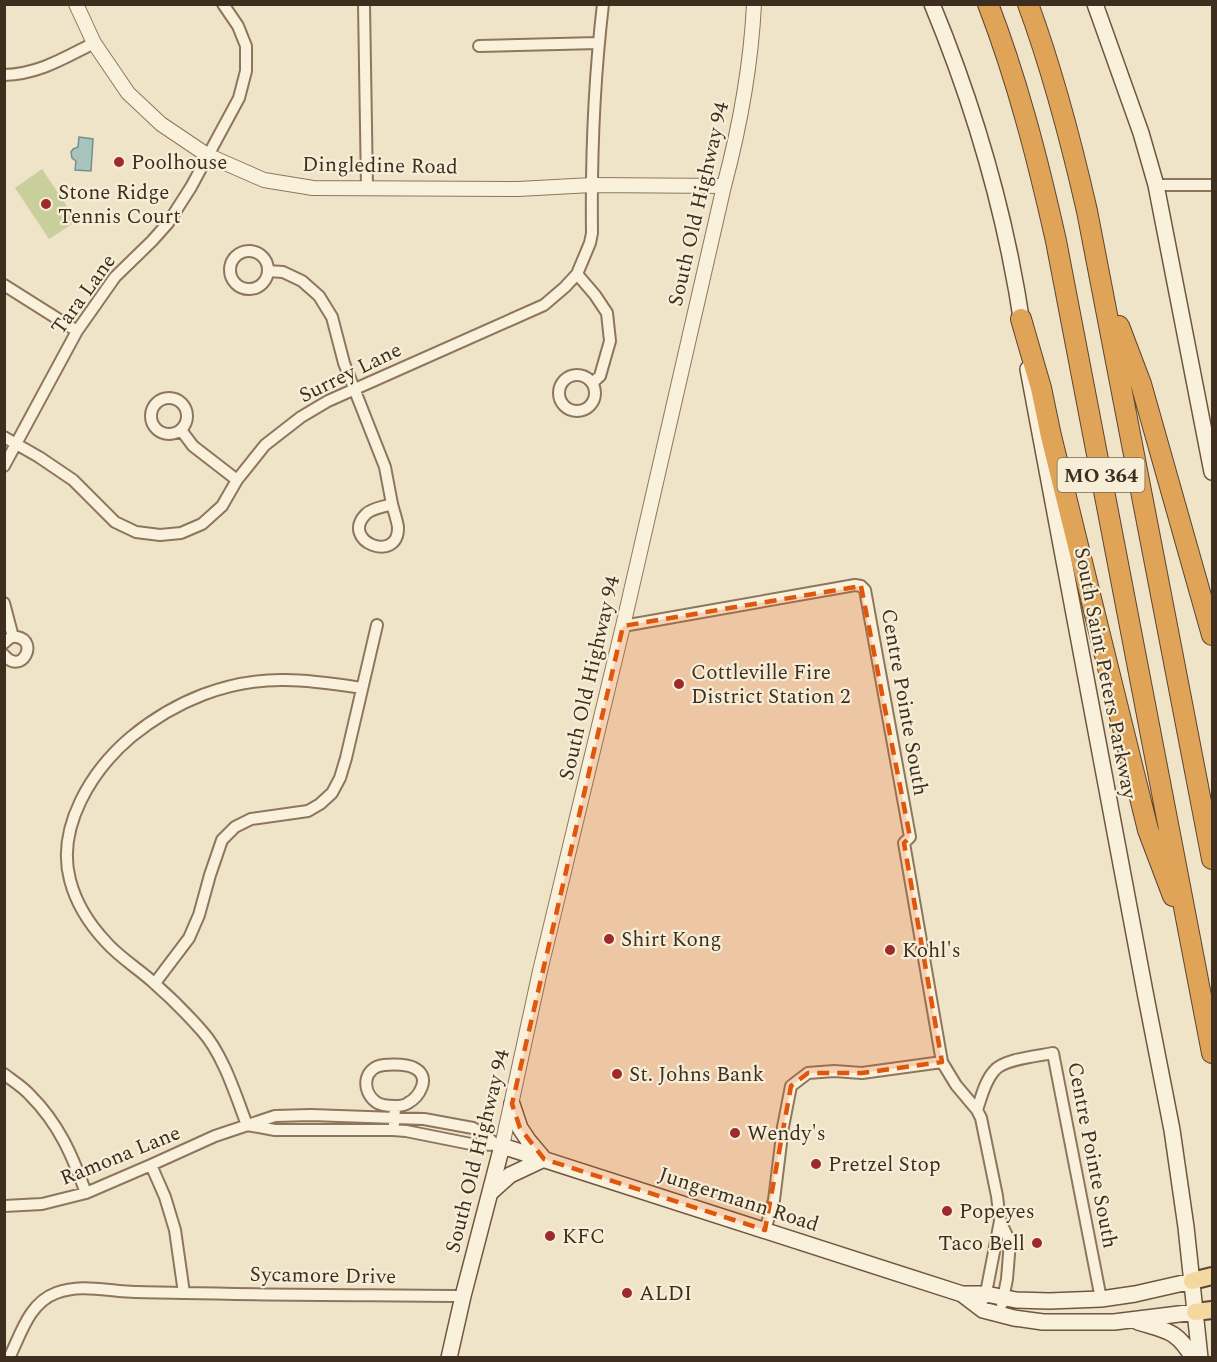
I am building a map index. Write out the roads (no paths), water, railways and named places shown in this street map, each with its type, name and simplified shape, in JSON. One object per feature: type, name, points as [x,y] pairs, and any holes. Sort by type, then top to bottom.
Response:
[{"type":"highway","name":"MO 364","points":[[988,4],[1018,90],[1047,200],[1212,1053]]},
{"type":"highway","name":"MO 364","points":[[1028,4],[1073,149],[1100,273],[1212,859]]},
{"type":"highway","points":[[1100,273],[1141,384],[1212,635]]},
{"type":"highway","points":[[1021,319],[1041,388],[1148,830],[1193,951]]},
{"type":"main road","name":"South Saint Peters Parkway","points":[[932,4],[963,87],[984,154],[1004,234],[1021,319],[1033,401],[1172,1130],[1200,1358]]},
{"type":"main road","points":[[1095,4],[1141,133],[1156,185],[1212,472]]},
{"type":"main road","points":[[490,1193],[510,1175],[544,1159],[520,1128],[512,1104]]},
{"type":"main road","name":"Jungermann Road","points":[[498,1145],[962,1294],[986,1294],[1016,1300],[1101,1299],[1135,1294],[1212,1276]]},
{"type":"main road","name":"South Old Highway 94","points":[[449,1358],[490,1193],[498,1145]]},
{"type":"main road","name":"Jungermann Road","points":[[962,1294],[983,1310],[1042,1322],[1132,1321],[1212,1310]]},
{"type":"main road","points":[[1132,1321],[1176,1335],[1186,1346],[1192,1358]]},
{"type":"street","name":"Dingledine Road","points":[[76,4],[94,43],[128,93],[161,124],[207,155],[264,180],[313,188],[367,189],[519,189],[592,185],[724,186]]},
{"type":"street","points":[[364,4],[367,189]]},
{"type":"street","points":[[592,383],[600,376],[610,341],[607,313],[577,274],[592,233],[593,118],[603,4]]},
{"type":"street","name":"South Old Highway 94","points":[[498,1145],[512,1104],[540,971],[736,139],[750,59],[754,4]]},
{"type":"street","name":"Tara Lane","points":[[4,466],[77,331],[115,277],[168,223],[191,187],[239,98],[246,71],[246,46],[227,6]]},
{"type":"street","points":[[4,75],[21,75],[48,67],[94,43]]},
{"type":"street","points":[[479,46],[598,43]]},
{"type":"street","points":[[1156,185],[1212,185]]},
{"type":"street","points":[[268,271],[283,273],[302,281],[319,296],[332,317],[353,390],[385,466],[392,504]]},
{"type":"street","name":"Surrey Lane","points":[[4,437],[73,480],[116,522],[136,532],[160,535],[181,533],[202,524],[222,506],[237,480],[265,445],[301,417],[328,401],[544,305],[577,274]]},
{"type":"street","points":[[4,285],[77,331]]},
{"type":"street","points":[[181,430],[193,446],[237,480]]},
{"type":"street","name":"Centre Pointe South","points":[[623,626],[855,585],[865,590],[910,837],[904,843],[942,1062],[956,1085],[977,1110],[984,1130],[997,1196],[999,1221],[983,1310]]},
{"type":"street","points":[[4,603],[9,640],[19,637],[26,642],[28,649],[25,657],[18,662],[10,661],[4,656]]},
{"type":"street","points":[[155,983],[189,938],[199,915],[222,840],[235,826],[251,819],[308,811],[332,793],[340,778],[377,625]]},
{"type":"street","points":[[247,1125],[217,1054],[204,1033],[155,983],[107,944],[81,909],[70,879],[68,840],[72,824],[77,809],[93,781],[112,756],[133,735],[163,714],[202,694],[248,682],[284,680],[324,682],[362,688]]},
{"type":"street","name":"Centre Pointe South","points":[[977,1110],[995,1069],[1005,1064],[1053,1053],[1101,1299]]},
{"type":"street","points":[[765,1230],[774,1200],[783,1127],[791,1086],[808,1073],[834,1071],[862,1073],[942,1062]]},
{"type":"street","points":[[384,1065],[416,1068],[423,1081],[418,1094],[394,1112],[375,1102],[369,1094],[366,1076],[371,1070],[384,1065]]},
{"type":"street","points":[[4,1074],[29,1094],[48,1115],[65,1141],[86,1193]]},
{"type":"street","points":[[393,1130],[394,1112]]},
{"type":"street","name":"Ramona Lane","points":[[4,1206],[42,1204],[86,1193],[215,1136],[275,1116],[394,1112],[473,1128],[498,1145]]},
{"type":"street","points":[[310,1130],[311,1115]]},
{"type":"street","name":"Ramona Lane","points":[[247,1125],[275,1130],[393,1130],[480,1145],[498,1145]]},
{"type":"street","points":[[151,1165],[165,1197],[175,1230],[184,1293]]},
{"type":"street","name":"Centre Pointe South","points":[[999,1221],[1010,1242],[1007,1279],[999,1314]]},
{"type":"street","name":"Sycamore Drive","points":[[9,1358],[32,1311],[43,1299],[73,1288],[184,1293],[463,1296]]},
{"type":"water","points":[[79,137],[93,139],[91,171],[75,170],[76,161],[72,158],[71,152],[78,147]]},
{"type":"place","name":"Poolhouse","points":[[119,162]]},
{"type":"place","name":"Stone Ridge Tennis Court","points":[[46,204]]},
{"type":"place","name":"Cottleville Fire District Station 2","points":[[679,684]]},
{"type":"place","name":"Shirt Kong","points":[[609,939]]},
{"type":"place","name":"Kohl's","points":[[890,950]]},
{"type":"place","name":"St. Johns Bank","points":[[617,1074]]},
{"type":"place","name":"Wendy's","points":[[735,1133]]},
{"type":"place","name":"Pretzel Stop","points":[[816,1164]]},
{"type":"place","name":"Popeyes","points":[[947,1211]]},
{"type":"place","name":"KFC","points":[[550,1236]]},
{"type":"place","name":"Taco Bell","points":[[1037,1243]]},
{"type":"place","name":"ALDI","points":[[627,1293]]}]
